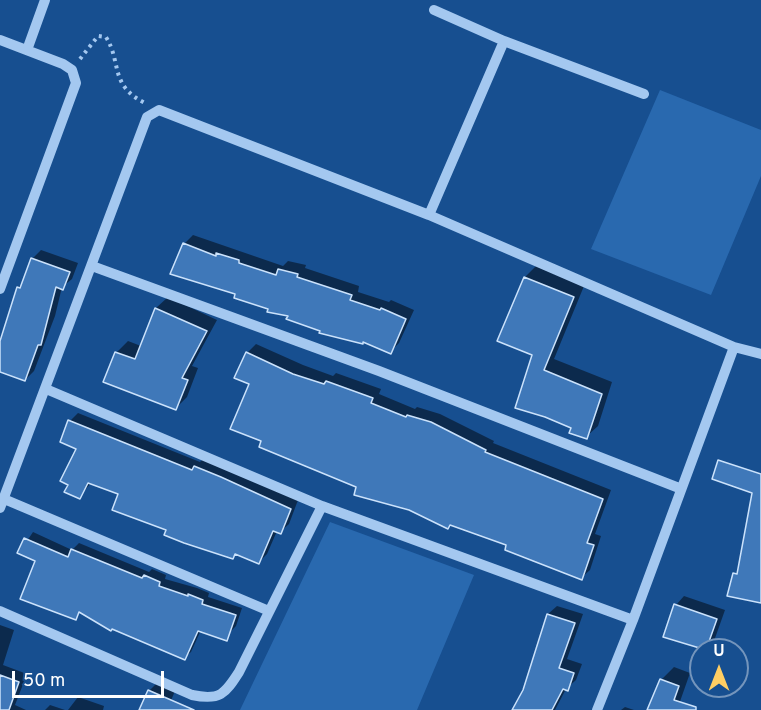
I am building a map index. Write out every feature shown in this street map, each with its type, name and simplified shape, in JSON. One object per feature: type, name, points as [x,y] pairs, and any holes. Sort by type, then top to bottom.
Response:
[{"type":"street","points":[[27,50],[45,0]]},
{"type":"street","points":[[434,10],[504,41],[644,94]]},
{"type":"street","points":[[0,40],[72,69],[75,88],[0,289]]},
{"type":"street","points":[[429,215],[504,41]]},
{"type":"street","points":[[270,611],[2,503],[147,117],[159,110],[429,215],[734,347],[761,354]]},
{"type":"street","points":[[92,266],[379,371],[679,488]]},
{"type":"street","points":[[597,710],[633,620],[679,488],[734,347]]},
{"type":"street","points":[[46,389],[322,506],[633,620]]},
{"type":"street","points":[[0,612],[204,698],[224,694],[230,687],[270,611],[322,506]]},
{"type":"path","points":[[72,69],[98,36],[106,37],[113,48],[116,77],[137,99],[159,110]]},
{"type":"shaded area","points":[[660,90],[761,130],[761,176],[711,295],[591,249]]},
{"type":"shaded area","points":[[330,522],[474,575],[417,710],[240,710]]},
{"type":"building","points":[[183,243],[216,256],[216,253],[239,260],[239,263],[276,275],[278,269],[298,274],[297,277],[352,295],[350,300],[380,310],[381,308],[406,319],[391,354],[363,342],[363,344],[319,333],[320,331],[286,319],[288,316],[267,312],[268,309],[234,298],[235,294],[170,274]]},
{"type":"building","points":[[31,258],[70,272],[63,290],[56,287],[41,345],[38,345],[25,381],[0,372],[0,341],[17,287],[20,288]]},
{"type":"building","points":[[524,277],[574,297],[544,370],[602,394],[587,439],[569,433],[571,428],[515,408],[532,355],[497,341]]},
{"type":"building","points":[[155,308],[207,331],[182,378],[188,380],[176,410],[103,382],[115,352],[135,359]]},
{"type":"building","points":[[246,352],[293,374],[324,384],[326,381],[373,398],[371,403],[406,417],[407,415],[431,422],[486,450],[485,452],[603,499],[587,543],[594,545],[582,580],[505,550],[506,545],[450,525],[448,529],[409,510],[354,495],[356,487],[259,447],[261,441],[230,429],[249,384],[234,378]]},
{"type":"building","points":[[68,420],[192,470],[194,466],[291,509],[281,534],[273,531],[259,564],[235,554],[233,559],[164,535],[166,530],[112,510],[118,494],[88,483],[80,499],[64,492],[68,485],[60,481],[76,449],[60,442]]},
{"type":"building","points":[[718,460],[761,474],[761,603],[727,596],[733,573],[737,574],[752,493],[712,479]]},
{"type":"building","points":[[24,538],[68,557],[71,549],[142,578],[144,575],[160,582],[159,586],[188,596],[188,594],[203,600],[202,604],[236,615],[227,641],[198,631],[185,660],[112,629],[111,631],[79,612],[76,620],[20,599],[35,561],[17,553]]},
{"type":"building","points":[[674,604],[717,619],[710,638],[689,638],[689,645],[663,637]]},
{"type":"building","points":[[547,614],[575,623],[559,668],[574,673],[568,691],[563,689],[552,710],[512,710],[523,690]]},
{"type":"building","points":[[0,675],[19,682],[9,710],[0,710]]},
{"type":"building","points":[[660,679],[679,686],[674,700],[696,707],[696,710],[647,710]]},
{"type":"building","points":[[148,690],[194,710],[139,710]]}]
